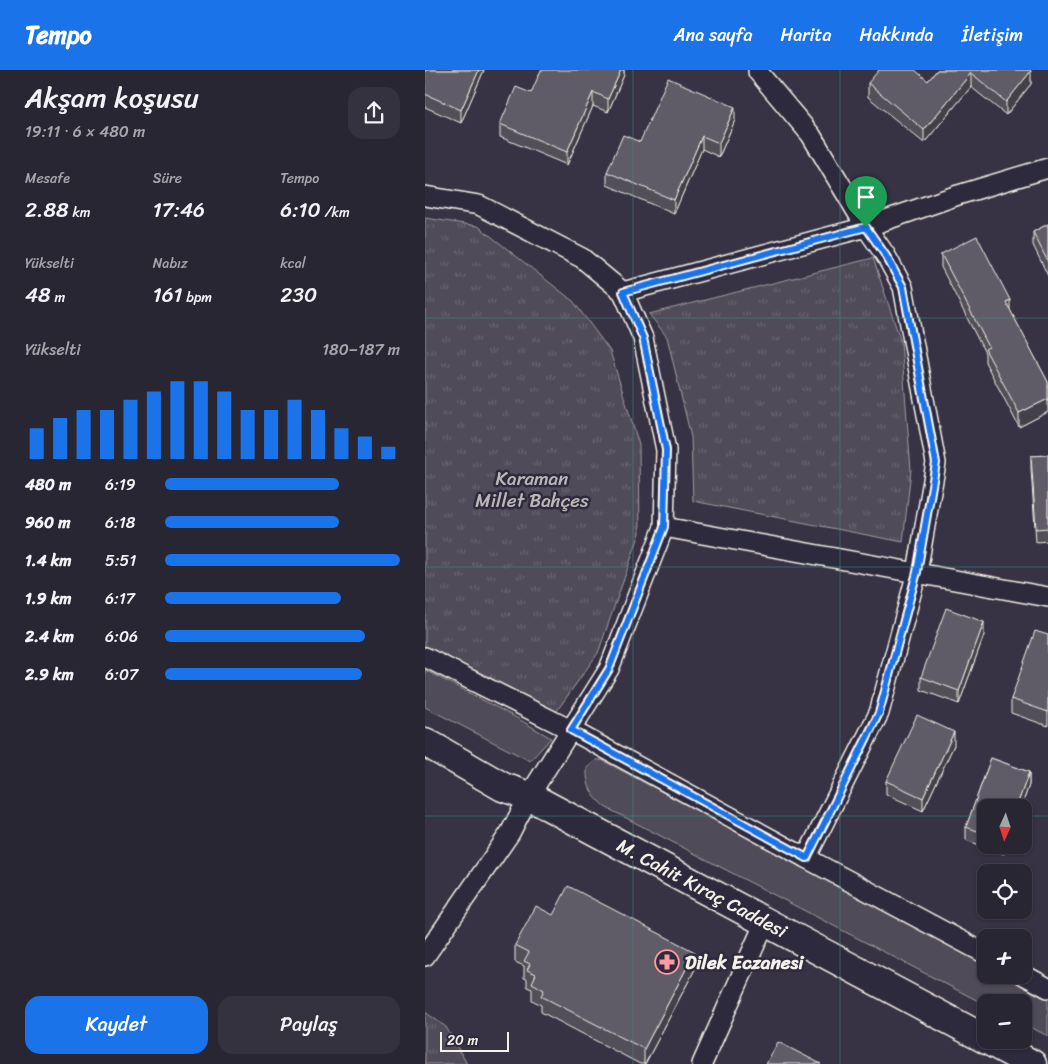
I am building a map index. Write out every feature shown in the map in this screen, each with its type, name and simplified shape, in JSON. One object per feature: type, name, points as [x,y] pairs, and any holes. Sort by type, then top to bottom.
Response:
[{"type":"street","points":[[758,72],[811,135],[866,227],[886,256],[903,287],[936,463],[917,572],[879,713],[807,858]]},
{"type":"street","points":[[623,292],[866,227],[958,195],[1048,168]]},
{"type":"street","points":[[425,196],[479,205],[582,258],[623,292],[643,338],[666,450],[664,527],[609,669],[529,796],[510,833],[425,956]]},
{"type":"street","points":[[664,527],[1048,597]]},
{"type":"street","points":[[425,657],[571,730],[977,949]]},
{"type":"street","name":"M. Cahit Kıraç Caddesi","points":[[425,742],[503,786],[529,796],[1032,1064]]},
{"type":"street","points":[[703,1064],[765,922]]},
{"type":"street","points":[[1032,979],[1048,988]]},
{"type":"green space","name":"Karaman Millet Bahçes","points":[[425,218],[478,226],[573,301],[610,351],[639,445],[640,533],[598,653],[556,712],[425,646]]},
{"type":"green space","points":[[873,258],[901,342],[911,470],[903,542],[693,501],[691,437],[667,337],[649,314]]},
{"type":"green space","points":[[425,670],[551,738],[530,761],[425,707]]},
{"type":"green space","points":[[596,760],[602,760],[977,960],[977,984],[1020,984],[1048,999],[1048,1036],[1032,1028],[1032,994],[977,994],[977,1000],[605,807],[593,795],[589,785],[587,768]]},
{"type":"green space","points":[[425,1012],[446,1027],[467,1064],[425,1064]]},
{"type":"building","points":[[425,70],[479,70],[461,110],[425,94]]},
{"type":"building","points":[[541,70],[621,70],[608,99],[593,92],[567,152],[500,124],[516,87],[531,93]]},
{"type":"building","points":[[879,70],[915,70],[928,81],[937,70],[1031,71],[1006,102],[971,73],[924,130],[868,83]]},
{"type":"building","points":[[668,78],[735,107],[719,143],[702,136],[674,200],[607,172],[623,135],[640,142]]},
{"type":"building","points":[[1048,224],[1048,262],[1033,232]]},
{"type":"building","points":[[977,236],[1010,300],[1006,302],[1048,382],[1048,399],[1019,413],[985,349],[989,347],[941,254]]},
{"type":"building","points":[[1048,455],[1048,528],[1036,529],[1031,456]]},
{"type":"building","points":[[946,608],[984,622],[959,691],[921,677]]},
{"type":"building","points":[[1035,631],[1048,635],[1048,712],[1011,699]]},
{"type":"building","points":[[917,715],[954,732],[923,798],[886,781]]},
{"type":"building","points":[[991,758],[1029,772],[1019,799],[977,799],[977,831],[966,827]]},
{"type":"building","points":[[568,886],[695,952],[644,1049],[541,996],[544,990],[532,983],[536,974],[527,970],[530,964],[524,961],[529,952],[515,945],[536,906],[553,915]]},
{"type":"building","points":[[778,1042],[821,1064],[766,1064]]},
{"type":"place","name":"Dilek Eczanesi","points":[[667,962]]},
{"type":"route","points":[[866,227],[886,256],[903,287],[936,463],[917,572],[879,713],[807,858],[571,730],[609,669],[664,527],[666,450],[643,338],[623,292],[866,227]]}]
